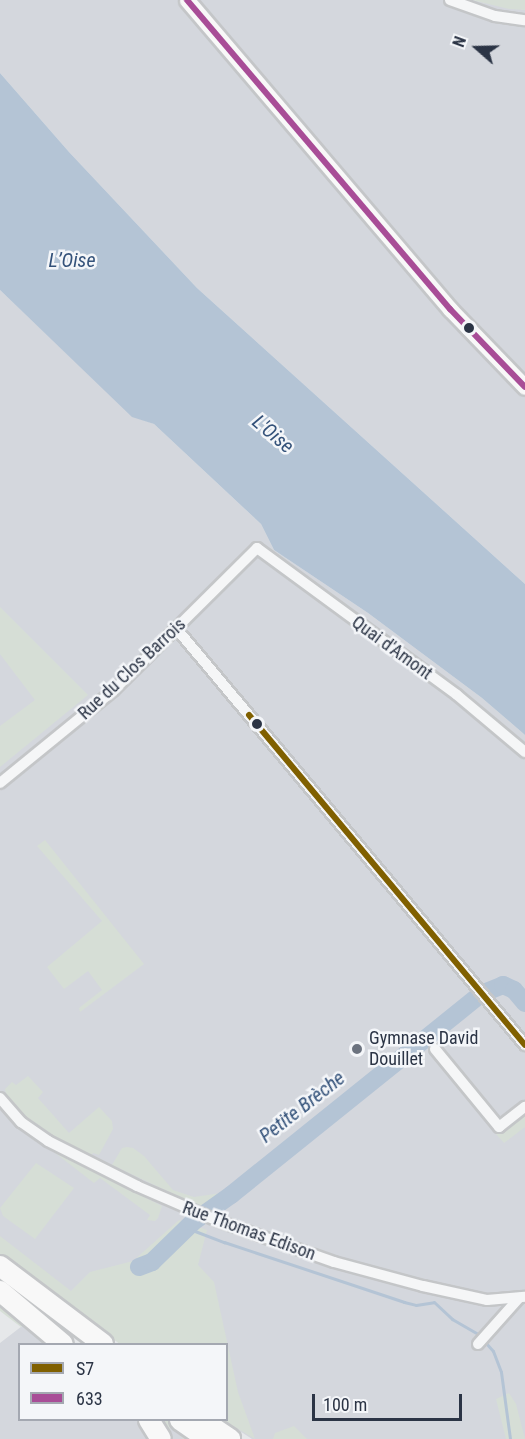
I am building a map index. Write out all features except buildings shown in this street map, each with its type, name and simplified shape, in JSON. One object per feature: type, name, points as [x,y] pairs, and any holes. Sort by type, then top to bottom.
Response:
[{"type":"highway","points":[[0,1266],[102,1343]]},
{"type":"highway","points":[[0,1282],[81,1343]]},
{"type":"highway","points":[[0,1291],[62,1343]]},
{"type":"highway","points":[[150,1421],[161,1439]]},
{"type":"highway","points":[[183,1421],[207,1439]]},
{"type":"highway","points":[[205,1421],[230,1439]]},
{"type":"main road","points":[[175,0],[262,91]]},
{"type":"main road","points":[[187,0],[262,91],[450,309],[525,387]]},
{"type":"street","points":[[450,0],[495,16],[525,20]]},
{"type":"street","name":"Rue du Clos Barrois","points":[[0,783],[103,700],[257,548]]},
{"type":"street","name":"Quai d'Amont","points":[[257,548],[457,695],[525,752]]},
{"type":"street","points":[[176,628],[525,1045]]},
{"type":"street","points":[[435,1049],[499,1127],[525,1107]]},
{"type":"street","name":"Rue Thomas Edison","points":[[0,1098],[21,1122],[48,1141],[92,1165],[194,1211],[292,1249],[387,1277],[478,1298],[522,1298]]},
{"type":"street","points":[[478,1344],[522,1298]]},
{"type":"shaded area","points":[[0,0],[472,0],[525,10],[525,584],[197,288],[69,152],[0,73]]},
{"type":"shaded area","points":[[472,0],[525,0],[525,10],[509,9]]},
{"type":"shaded area","points":[[0,290],[132,416],[154,424],[261,524],[274,550],[368,613],[482,698],[525,735],[525,1439],[252,1439],[225,1421],[228,1421],[228,1343],[119,1343],[0,1247]]},
{"type":"shaded area","points":[[0,607],[88,695],[0,767],[0,726],[35,700],[0,654]]},
{"type":"shaded area","points":[[45,840],[144,964],[80,1012],[79,1008],[102,990],[88,971],[64,989],[47,967],[102,921],[37,846]]},
{"type":"shaded area","points":[[28,1076],[43,1092],[38,1098],[69,1133],[99,1107],[112,1121],[113,1129],[99,1155],[93,1153],[91,1156],[38,1128],[7,1099],[5,1089],[12,1082],[16,1085]]},
{"type":"shaded area","points":[[525,1112],[525,1127],[504,1143],[496,1134]]},
{"type":"shaded area","points":[[122,1148],[133,1148],[144,1156],[173,1190],[194,1197],[221,1193],[203,1208],[112,1165]]},
{"type":"shaded area","points":[[50,1149],[162,1206],[158,1218],[155,1221],[147,1220],[150,1215],[100,1178],[94,1183]]},
{"type":"shaded area","points":[[36,1163],[74,1188],[35,1239],[3,1216],[0,1208]]},
{"type":"shaded area","points":[[179,1220],[207,1230],[198,1265],[214,1282],[227,1343],[119,1343],[0,1257],[0,1236],[71,1291],[90,1272],[133,1261]]},
{"type":"shaded area","points":[[0,1302],[26,1323],[21,1327],[0,1311]]},
{"type":"shaded area","points":[[26,1323],[50,1343],[18,1343],[18,1421],[165,1421],[190,1439],[0,1439],[0,1343]]},
{"type":"shaded area","points":[[228,1346],[238,1392],[255,1439],[225,1421],[228,1421]]},
{"type":"shaded area","points":[[509,1393],[516,1404],[525,1439],[506,1439],[496,1399]]},
{"type":"shaded area","points":[[155,1421],[171,1421],[196,1439],[183,1439],[171,1425],[168,1437]]},
{"type":"shaded area","points":[[294,1426],[307,1439],[273,1439],[275,1433]]},
{"type":"water","name":"L’Oise","points":[[0,73],[69,152],[197,288],[525,584],[525,735],[482,698],[368,613],[274,550],[261,524],[154,424],[132,417],[0,290]]},
{"type":"waterway","name":"Petite Brèche","points":[[139,1267],[152,1262],[193,1222],[231,1195],[481,994],[503,985],[514,990],[525,1003]]},
{"type":"waterway","points":[[187,1228],[404,1302],[416,1305],[434,1302],[452,1319],[478,1334]]},
{"type":"waterway","points":[[485,1342],[493,1351],[501,1372],[510,1439]]},
{"type":"transit line","name":"633","points":[[187,0],[450,309],[525,387]]},
{"type":"transit line","name":"S7","points":[[249,715],[525,1045]]},
{"type":"place","name":"Gymnase David Douillet","points":[[357,1049]]},
{"type":"water label","name":"L'Oise","points":[[273,434]]}]
